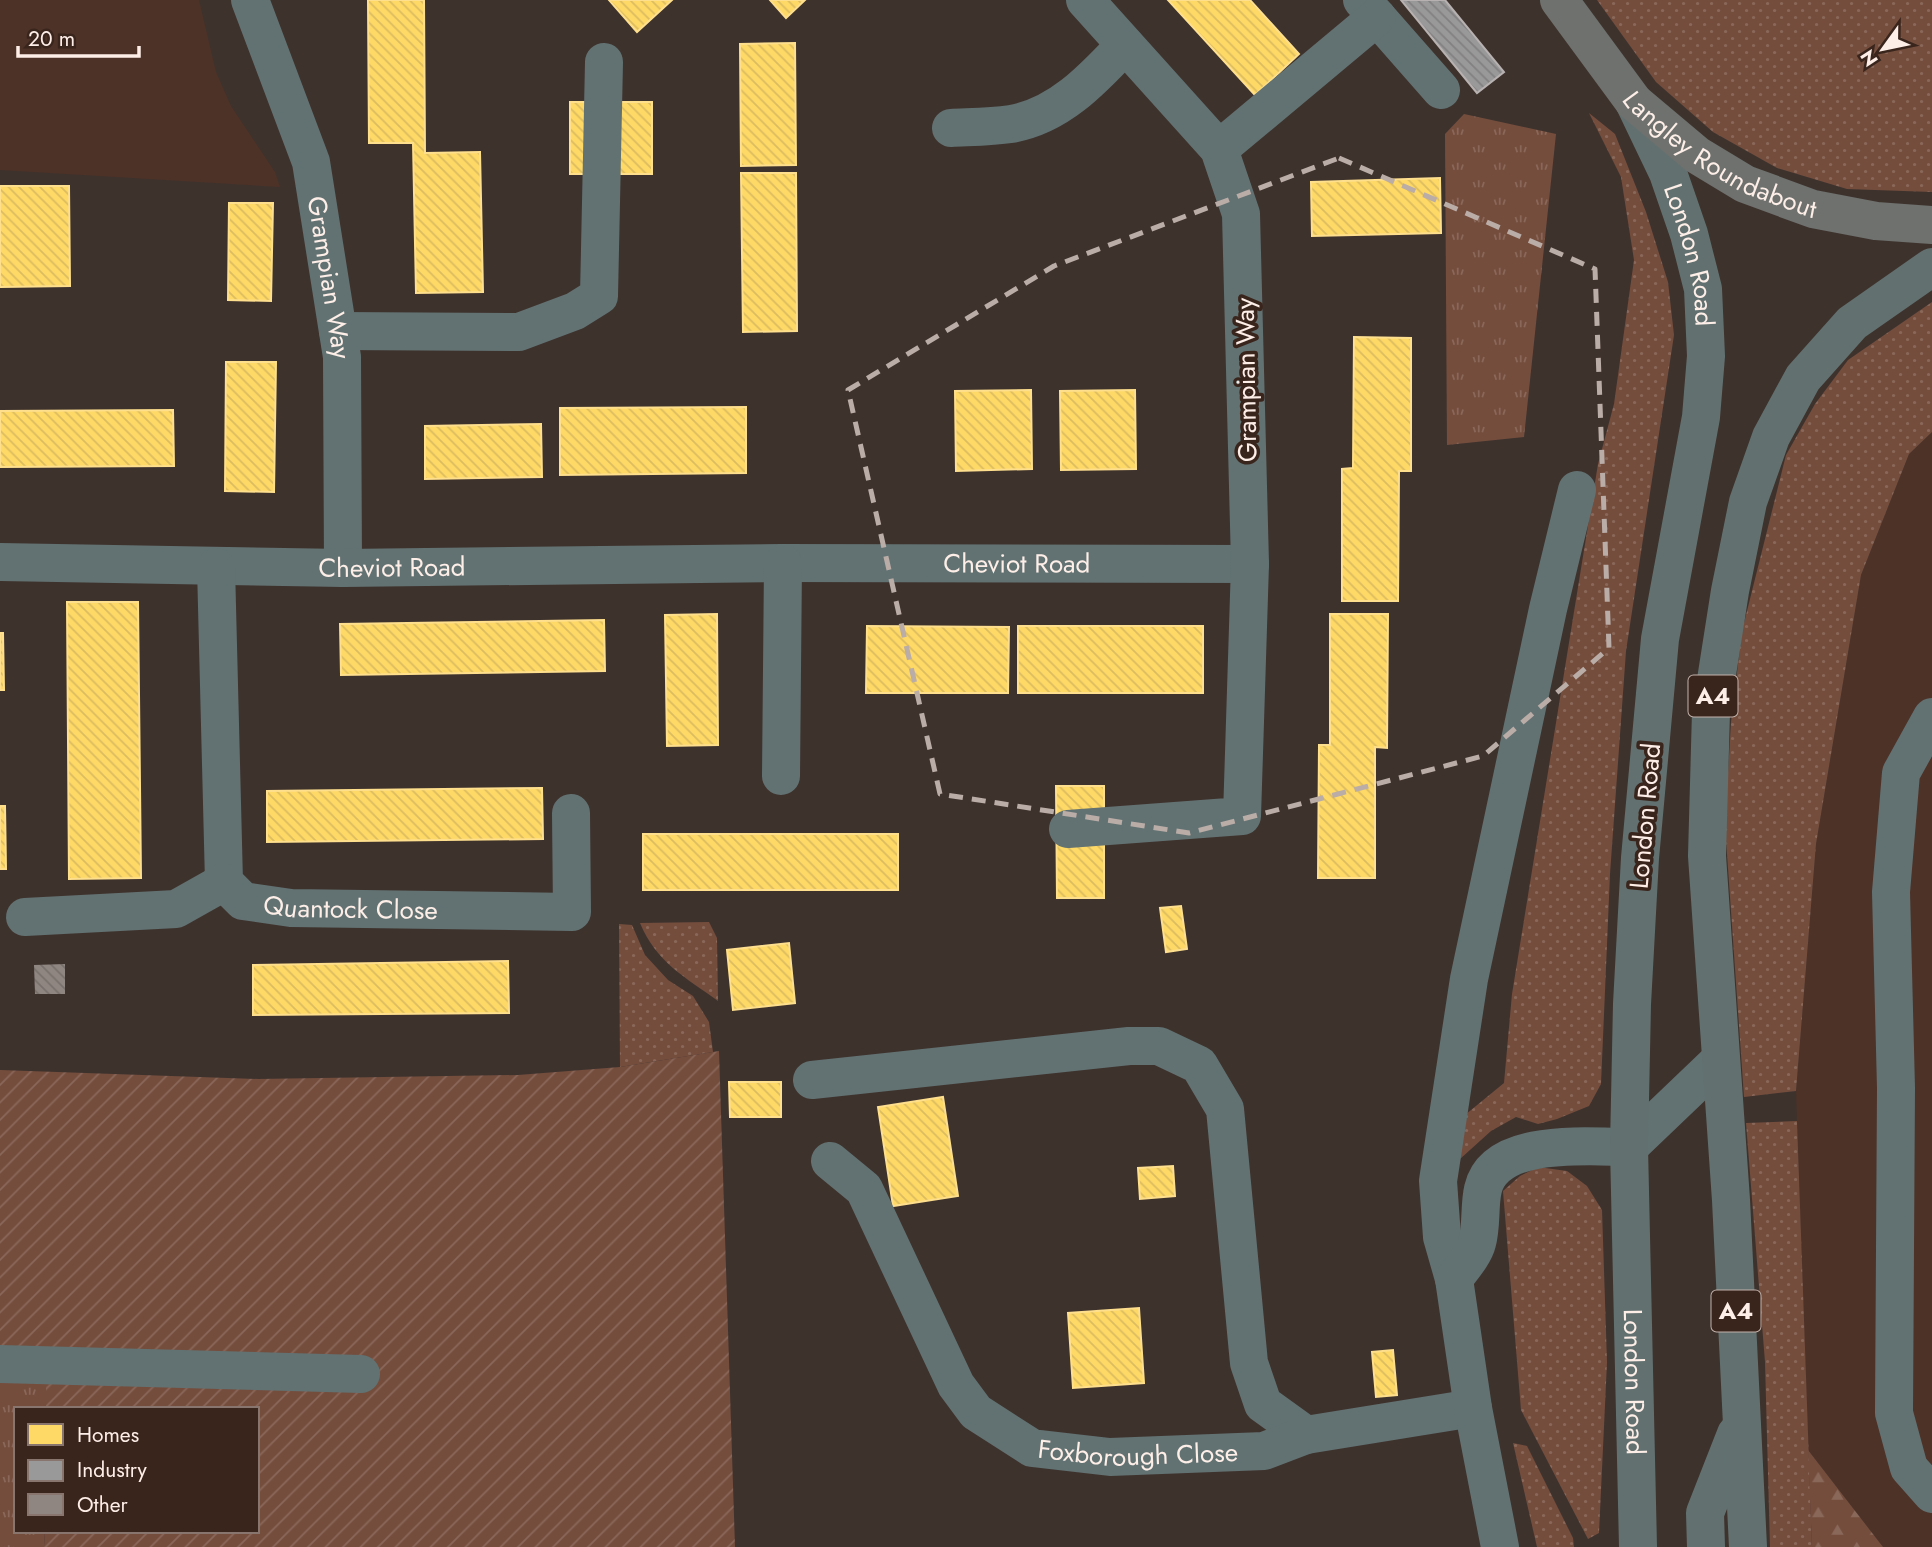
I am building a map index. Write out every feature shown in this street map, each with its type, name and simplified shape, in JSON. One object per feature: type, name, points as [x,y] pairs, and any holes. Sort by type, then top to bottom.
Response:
[{"type":"highway","name":"Langley Roundabout","points":[[1559,0],[1634,102],[1696,155],[1745,184],[1813,209],[1876,221],[1932,225]]},
{"type":"main road","name":"London Road","points":[[1634,102],[1668,173],[1689,234],[1703,289],[1706,356],[1701,417],[1660,639],[1640,871],[1632,1004],[1629,1147],[1638,1547]]},
{"type":"main road","name":"A4","points":[[1706,1547],[1705,1513],[1740,1423],[1731,1200],[1707,856],[1711,712],[1730,591],[1748,502],[1771,437],[1803,378],[1852,323],[1932,267]]},
{"type":"main road","points":[[1740,1423],[1748,1547]]},
{"type":"street","name":"Grampian Way","points":[[250,0],[311,162],[342,357],[342,568]]},
{"type":"street","name":"Grampian Way","points":[[1069,829],[1242,816],[1250,564],[1241,214],[1219,149],[1085,0]]},
{"type":"street","points":[[1219,149],[1370,9],[1441,90]]},
{"type":"street","points":[[951,128],[1012,124],[1046,114],[1084,87],[1125,45]]},
{"type":"street","points":[[338,331],[519,332],[575,311],[599,296],[604,62]]},
{"type":"street","points":[[1500,1547],[1473,1408],[1454,1279],[1442,1237],[1438,1181],[1469,979],[1548,609],[1577,490]]},
{"type":"street","name":"Cheviot Road","points":[[0,562],[216,568],[783,563],[1250,564]]},
{"type":"street","points":[[781,776],[783,563]]},
{"type":"street","points":[[25,917],[176,909],[224,883],[216,568]]},
{"type":"street","points":[[1932,717],[1900,773],[1891,892],[1896,1088],[1894,1413],[1909,1468],[1932,1494]]},
{"type":"street","name":"Quantock Close","points":[[224,883],[243,901],[291,908],[572,912],[570,813]]},
{"type":"street","points":[[812,1080],[1129,1046],[1159,1046],[1199,1065],[1225,1109],[1249,1363],[1263,1404],[1306,1435]]},
{"type":"street","points":[[1454,1279],[1477,1246],[1483,1187],[1496,1167],[1517,1155],[1550,1147],[1629,1147],[1720,1060]]},
{"type":"street","name":"Foxborough Close","points":[[830,1161],[864,1189],[956,1385],[976,1412],[1032,1448],[1110,1457],[1264,1451],[1306,1435],[1473,1408]]},
{"type":"street","points":[[0,1364],[360,1374]]},
{"type":"highlighted area","points":[[1339,158],[1595,269],[1609,648],[1483,756],[1189,833],[940,794],[848,390],[1054,266]]},
{"type":"shaded area","points":[[0,0],[199,0],[216,72],[231,106],[275,172],[280,187],[0,170]]},
{"type":"shaded area","points":[[1932,432],[1932,1547],[1883,1547],[1808,1450],[1796,1091],[1816,844],[1861,575],[1909,454]]},
{"type":"green space","points":[[1597,0],[1932,0],[1932,192],[1847,189],[1777,168],[1713,132],[1656,82]]},
{"type":"green space","points":[[1589,113],[1615,134],[1646,212],[1668,282],[1674,335],[1626,651],[1610,874],[1601,1084],[1589,1106],[1538,1124],[1516,1117],[1491,1131],[1460,1159],[1454,1124],[1504,1083],[1512,994],[1598,464],[1614,404],[1634,260],[1621,177]]},
{"type":"green space","points":[[1464,114],[1556,134],[1524,437],[1447,445],[1445,134]]},
{"type":"green space","points":[[1932,302],[1932,432],[1909,454],[1861,575],[1816,844],[1796,1091],[1744,1097],[1725,825],[1731,722],[1742,631],[1786,455],[1815,404],[1848,360]]},
{"type":"green space","points":[[709,922],[717,938],[718,1001],[663,958],[640,923]]},
{"type":"green space","points":[[619,924],[632,925],[645,955],[668,980],[693,996],[709,1022],[713,1052],[620,1067]]},
{"type":"green space","points":[[719,1051],[735,1547],[44,1547],[45,1533],[259,1533],[259,1407],[46,1407],[46,1365],[0,1363],[0,1070],[258,1079],[518,1075],[620,1067]]},
{"type":"green space","points":[[1797,1121],[1812,1547],[1770,1547],[1765,1362],[1746,1123]]},
{"type":"green space","points":[[1538,1167],[1567,1171],[1587,1186],[1602,1210],[1607,1362],[1599,1533],[1588,1539],[1521,1410],[1503,1191],[1520,1176]]},
{"type":"green space","points":[[0,1363],[46,1365],[46,1407],[14,1407],[14,1533],[45,1533],[44,1547],[0,1547]]},
{"type":"green space","points":[[1513,1443],[1527,1446],[1573,1538],[1574,1547],[1537,1547]]},
{"type":"green space","points":[[1808,1450],[1883,1547],[1812,1547]]},
{"type":"building: Homes","points":[[368,0],[424,0],[425,153],[480,152],[483,292],[416,293],[413,143],[369,143]]},
{"type":"building: Homes","points":[[609,0],[672,0],[637,32]]},
{"type":"building: Homes","points":[[770,0],[805,0],[786,18]]},
{"type":"building: Homes","points":[[1168,0],[1250,0],[1299,54],[1255,95]]},
{"type":"building: Homes","points":[[795,43],[796,165],[741,166],[740,44]]},
{"type":"building: Homes","points":[[570,102],[652,102],[652,174],[570,174]]},
{"type":"building: Homes","points":[[741,173],[796,173],[797,331],[743,332]]},
{"type":"building: Homes","points":[[1440,178],[1441,233],[1312,236],[1311,182]]},
{"type":"building: Homes","points":[[0,186],[69,186],[70,286],[0,287]]},
{"type":"building: Homes","points":[[229,203],[273,203],[271,301],[228,300]]},
{"type":"building: Homes","points":[[1354,337],[1411,338],[1411,471],[1399,471],[1398,601],[1342,601],[1342,469],[1353,468]]},
{"type":"building: Homes","points":[[226,362],[276,362],[274,492],[225,491]]},
{"type":"building: Homes","points":[[1031,390],[1032,469],[956,471],[955,391]]},
{"type":"building: Homes","points":[[1135,390],[1136,469],[1061,470],[1060,391]]},
{"type":"building: Homes","points":[[746,407],[746,473],[560,475],[560,408]]},
{"type":"building: Homes","points":[[173,410],[174,466],[0,467],[0,411]]},
{"type":"building: Homes","points":[[541,424],[542,477],[425,479],[425,426]]},
{"type":"building: Homes","points":[[67,602],[138,602],[141,878],[69,879]]},
{"type":"building: Homes","points":[[717,614],[718,745],[667,746],[665,615]]},
{"type":"building: Homes","points":[[1330,614],[1388,614],[1387,748],[1375,747],[1375,878],[1318,878],[1319,745],[1330,745]]},
{"type":"building: Homes","points":[[604,620],[605,671],[341,675],[340,624]]},
{"type":"building: Homes","points":[[867,626],[1009,627],[1008,693],[866,693]]},
{"type":"building: Homes","points":[[1018,626],[1203,626],[1203,693],[1018,693]]},
{"type":"building: Homes","points":[[0,633],[3,633],[4,690],[0,690]]},
{"type":"building: Homes","points":[[1056,786],[1104,786],[1104,898],[1057,898]]},
{"type":"building: Homes","points":[[542,788],[543,839],[267,842],[267,791]]},
{"type":"building: Homes","points":[[0,806],[5,806],[6,869],[0,869]]},
{"type":"building: Homes","points":[[643,834],[898,834],[898,890],[643,890]]},
{"type":"building: Homes","points":[[1181,906],[1187,949],[1166,952],[1160,908]]},
{"type":"building: Homes","points":[[789,943],[795,1003],[733,1010],[727,950]]},
{"type":"building: Homes","points":[[508,961],[509,1013],[253,1015],[253,965]]},
{"type":"building: Homes","points":[[729,1082],[781,1082],[781,1117],[730,1117]]},
{"type":"building: Homes","points":[[943,1097],[958,1196],[893,1206],[878,1107]]},
{"type":"building: Homes","points":[[1173,1166],[1175,1196],[1140,1199],[1138,1168]]},
{"type":"building: Homes","points":[[1139,1308],[1144,1383],[1073,1388],[1068,1313]]},
{"type":"building: Homes","points":[[1393,1350],[1397,1395],[1376,1397],[1372,1352]]},
{"type":"building: Industry","points":[[1401,0],[1445,0],[1504,72],[1477,93]]},
{"type":"building: Other","points":[[65,964],[65,994],[35,994],[34,965]]}]
